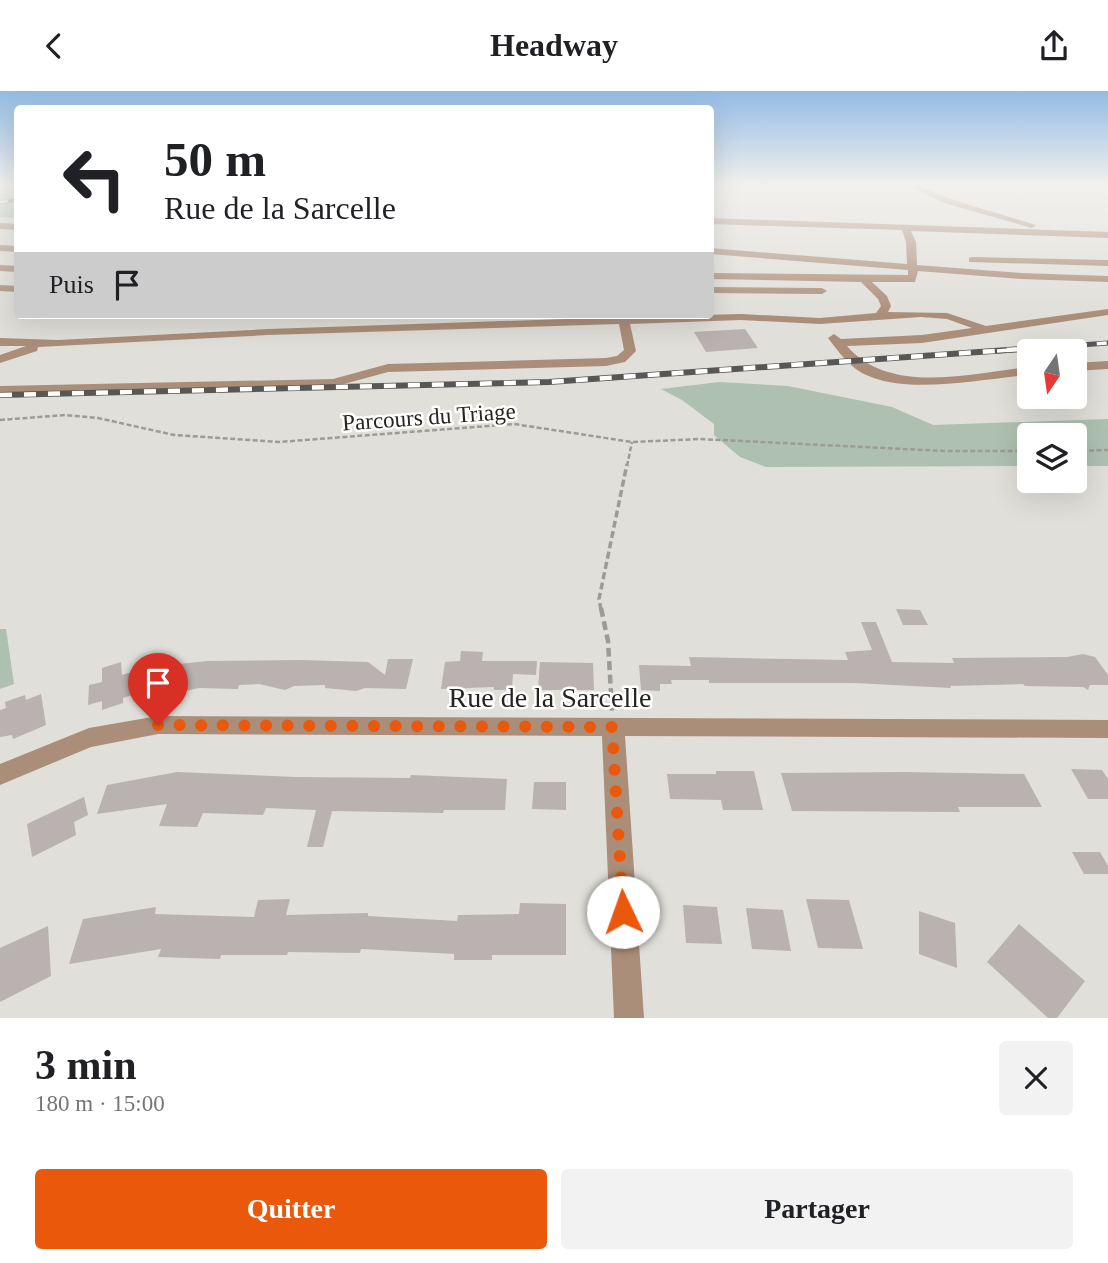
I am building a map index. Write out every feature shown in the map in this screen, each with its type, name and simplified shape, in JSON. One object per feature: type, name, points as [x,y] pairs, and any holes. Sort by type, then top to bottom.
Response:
[{"type":"street","points":[[858,229],[1108,245]]},
{"type":"street","points":[[1049,229],[1062,233]]},
{"type":"street","points":[[907,232],[1108,235]]},
{"type":"street","points":[[714,293],[766,292],[911,280],[913,267],[907,232]]},
{"type":"street","points":[[714,251],[1021,276],[1108,279]]},
{"type":"street","points":[[972,260],[1108,263]]},
{"type":"street","points":[[714,279],[792,284],[802,279],[869,285],[886,302],[880,316]]},
{"type":"street","points":[[838,343],[922,339],[1108,312]]},
{"type":"street","points":[[714,318],[820,321],[880,316],[947,315],[985,330]]},
{"type":"street","points":[[485,319],[494,324]]},
{"type":"street","points":[[0,342],[58,344],[268,332],[663,319]]},
{"type":"street","points":[[0,379],[364,373],[397,368],[615,361],[630,352],[624,320]]},
{"type":"street","points":[[820,321],[838,343],[868,371],[897,379],[1017,372]]},
{"type":"street","points":[[0,357],[58,344]]},
{"type":"street","points":[[1087,366],[1108,365]]},
{"type":"street","points":[[0,390],[333,383],[364,373]]},
{"type":"street","name":"Rue de la Sarcelle","points":[[0,775],[89,738],[158,725],[1108,729]]},
{"type":"street","points":[[612,727],[629,1018]]},
{"type":"path","name":"Parcours du Triage","points":[[0,420],[65,415],[98,418],[174,435],[279,442],[514,424],[632,442],[700,439],[944,451],[1017,451]]},
{"type":"path","points":[[612,727],[608,641],[599,599],[632,442]]},
{"type":"path","points":[[1087,451],[1108,450]]},
{"type":"green space","points":[[719,382],[788,386],[892,407],[933,425],[1108,419],[1108,466],[1087,466],[1087,423],[1017,423],[1017,466],[766,467],[740,457],[714,435],[714,424],[682,400],[661,389]]},
{"type":"green space","points":[[0,629],[6,629],[14,684],[0,689]]},
{"type":"building","points":[[745,329],[758,348],[706,352],[694,332]]},
{"type":"building","points":[[896,609],[920,610],[928,625],[903,625]]},
{"type":"building","points":[[861,622],[876,622],[892,662],[954,663],[952,658],[1067,657],[1083,654],[1095,657],[1108,675],[1108,685],[1090,685],[1088,690],[1083,687],[1023,684],[950,686],[951,688],[854,683],[709,683],[709,680],[671,680],[672,684],[660,684],[660,691],[641,690],[639,665],[691,666],[689,657],[848,660],[845,652],[872,650]]},
{"type":"building","points":[[461,651],[483,652],[482,661],[537,661],[536,675],[513,674],[512,690],[494,690],[494,687],[441,689],[445,662],[460,661]]},
{"type":"building","points":[[388,659],[413,659],[406,689],[365,688],[356,691],[325,688],[325,685],[294,686],[285,690],[259,684],[239,685],[238,689],[199,688],[176,693],[148,690],[123,698],[123,703],[102,710],[102,701],[88,705],[89,685],[102,682],[102,668],[121,662],[122,675],[148,667],[208,661],[301,660],[368,662],[385,675]]},
{"type":"building","points":[[540,662],[593,663],[594,690],[538,690]]},
{"type":"building","points":[[41,694],[46,725],[13,739],[12,735],[0,737],[0,710],[6,708],[5,702],[25,695],[26,700]]},
{"type":"building","points":[[1071,769],[1102,770],[1108,779],[1108,799],[1088,799]]},
{"type":"building","points":[[716,771],[754,771],[763,810],[723,810],[721,800],[670,799],[667,774],[716,774]]},
{"type":"building","points":[[177,772],[296,777],[410,778],[411,775],[507,779],[505,810],[444,810],[443,813],[332,811],[323,847],[307,847],[316,810],[266,808],[263,815],[203,813],[197,827],[159,826],[167,804],[97,814],[107,785]]},
{"type":"building","points":[[781,773],[1024,774],[1042,807],[958,807],[960,812],[792,811]]},
{"type":"building","points":[[534,782],[566,782],[566,810],[532,809]]},
{"type":"building","points":[[84,797],[88,815],[74,822],[76,835],[32,857],[27,824]]},
{"type":"building","points":[[1072,852],[1100,852],[1108,866],[1108,874],[1084,874]]},
{"type":"building","points":[[290,899],[286,915],[368,913],[368,916],[457,921],[458,915],[519,914],[520,903],[566,904],[566,955],[492,955],[492,960],[454,960],[454,954],[361,949],[360,953],[221,955],[220,959],[158,957],[161,949],[69,964],[83,919],[156,907],[155,914],[254,917],[258,900]]},
{"type":"building","points":[[806,899],[849,900],[863,949],[818,948]]},
{"type":"building","points":[[683,905],[717,907],[722,944],[686,943]]},
{"type":"building","points":[[746,908],[783,910],[791,951],[752,949]]},
{"type":"building","points":[[919,911],[955,923],[957,968],[919,954]]},
{"type":"building","points":[[1019,924],[1085,981],[1057,1018],[1048,1018],[987,962]]},
{"type":"building","points":[[48,926],[51,976],[0,1002],[0,948]]},
{"type":"railway","points":[[997,351],[1108,343]]},
{"type":"railway","points":[[0,395],[549,382],[1017,349]]},
{"type":"route","points":[[158,725],[612,727],[623,912]]}]
